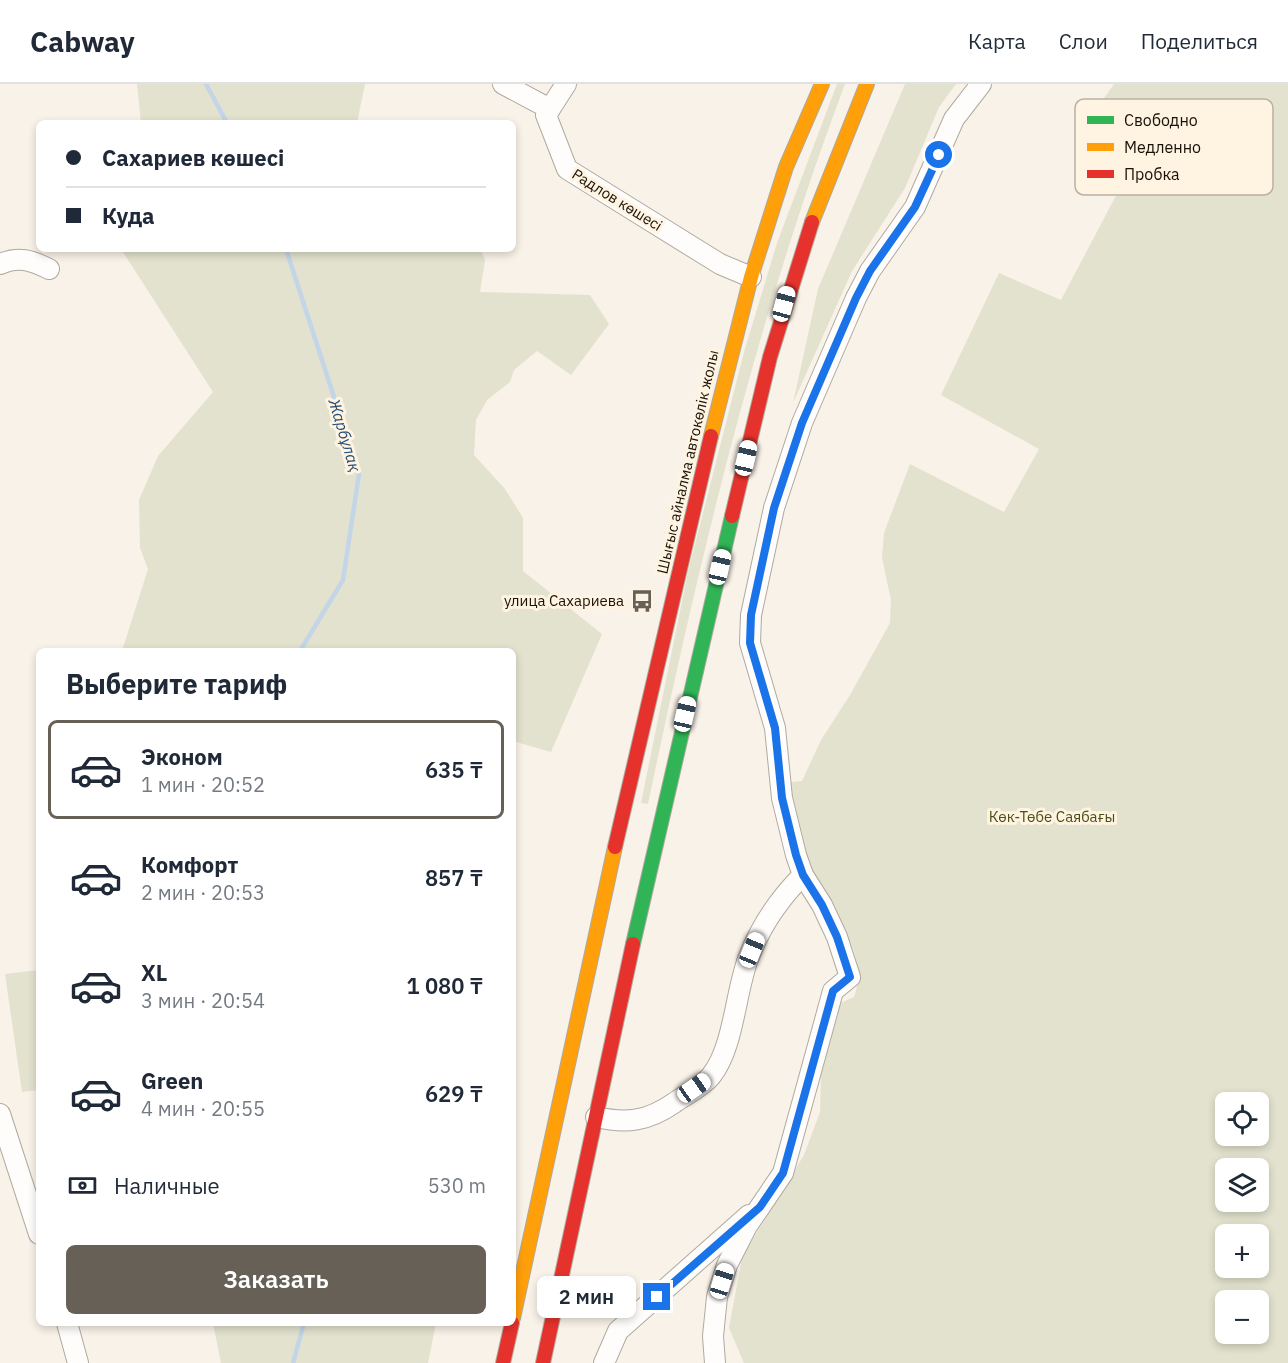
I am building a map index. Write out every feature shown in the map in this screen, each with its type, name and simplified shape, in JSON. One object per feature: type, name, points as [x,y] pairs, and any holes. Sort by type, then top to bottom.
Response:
[{"type":"main road","name":"Шығыс айналма автокөлік жолы","points":[[516,1304],[606,890],[751,277],[786,167],[822,84]]},
{"type":"main road","points":[[543,1363],[666,796],[770,357],[789,286],[826,179],[867,84]]},
{"type":"main road","points":[[503,1363],[511,1326]]},
{"type":"street","points":[[503,84],[550,109],[566,84]]},
{"type":"street","points":[[715,1363],[713,1336],[717,1297],[727,1265],[760,1207],[783,1173],[833,991],[850,977],[827,915],[803,875],[782,798],[776,734],[768,698],[750,643],[751,615],[757,580],[774,508],[802,423],[856,298],[870,271],[915,207],[954,120],[981,84]]},
{"type":"street","name":"Радлов көшесі","points":[[550,109],[546,115],[567,169],[720,264],[751,277]]},
{"type":"street","points":[[0,264],[12,259],[30,259],[49,269]]},
{"type":"street","points":[[596,1117],[634,1122],[648,1118],[710,1077],[720,1061],[747,962],[757,938],[783,895],[803,875]]},
{"type":"street","points":[[0,1114],[36,1225]]},
{"type":"street","points":[[604,1363],[618,1331],[760,1207]]},
{"type":"street","points":[[68,1326],[78,1363]]},
{"type":"green space","points":[[137,84],[365,84],[358,120],[141,120]]},
{"type":"green space","points":[[837,84],[845,84],[813,172],[757,350],[688,621],[648,804],[641,803],[688,572],[744,352],[777,243]]},
{"type":"green space","points":[[905,84],[956,84],[939,107],[905,188],[852,271],[793,403],[818,289]]},
{"type":"green space","name":"Көк-Төбе Саябағы","points":[[1114,84],[1288,84],[1288,1363],[744,1363],[729,1328],[742,1257],[804,1155],[820,1112],[822,1039],[838,1004],[854,997],[858,978],[851,943],[804,859],[790,782],[802,781],[821,740],[850,695],[890,623],[891,600],[882,558],[884,533],[910,464],[1004,512],[1039,449],[941,395],[999,273],[1061,300],[1116,195],[1273,195],[1273,99],[1103,99]]},
{"type":"green space","points":[[123,252],[481,252],[485,260],[480,292],[590,295],[609,324],[571,375],[537,351],[514,370],[510,382],[487,400],[476,420],[474,455],[505,489],[523,518],[523,571],[602,634],[551,752],[516,742],[516,648],[123,648],[148,569],[140,548],[139,500],[158,456],[213,392]]},
{"type":"green space","points":[[36,970],[36,1090],[22,1092],[5,974]]},
{"type":"green space","points":[[214,1326],[435,1326],[428,1363],[221,1363]]},
{"type":"waterway","name":"Жарбұлақ","points":[[206,84],[225,120]]},
{"type":"waterway","name":"Жарбұлақ","points":[[287,252],[359,474],[343,580],[302,648]]},
{"type":"waterway","name":"Жарбұлақ","points":[[293,1363],[303,1326]]},
{"type":"traffic: fast","points":[[633,944],[732,516]]},
{"type":"traffic: slow","points":[[711,436],[751,277],[786,167],[822,84]]},
{"type":"traffic: slow","points":[[812,222],[867,84]]},
{"type":"traffic: slow","points":[[516,1304],[615,847]]},
{"type":"traffic: jam","points":[[732,516],[770,357],[812,222]]},
{"type":"traffic: jam","points":[[615,847],[711,436]]},
{"type":"traffic: jam","points":[[543,1363],[633,944]]},
{"type":"traffic: jam","points":[[503,1363],[511,1326]]},
{"type":"place","name":"улица Сахариева","points":[[642,601]]},
{"type":"route","points":[[657,1297],[705,1252],[760,1207],[783,1173],[833,991],[850,977],[837,937],[822,905],[803,875],[796,855],[782,798],[775,728],[750,643],[751,615],[774,508],[802,423],[856,298],[870,271],[915,207],[939,155]]}]
